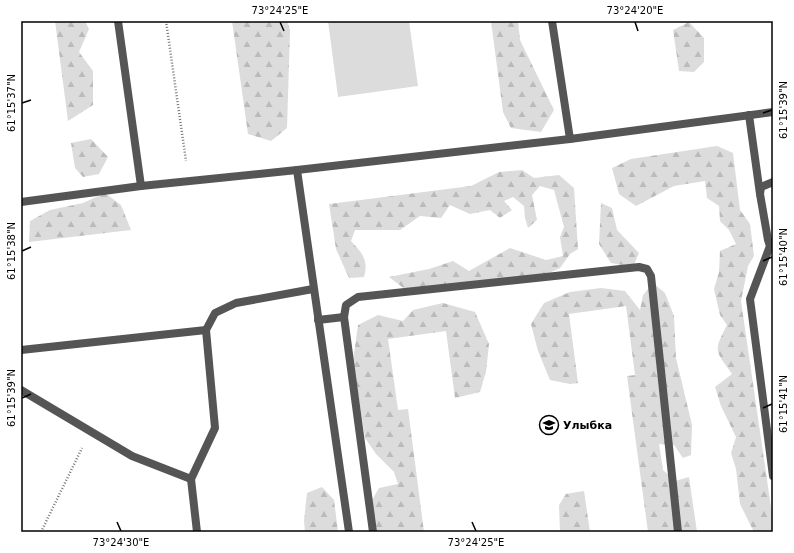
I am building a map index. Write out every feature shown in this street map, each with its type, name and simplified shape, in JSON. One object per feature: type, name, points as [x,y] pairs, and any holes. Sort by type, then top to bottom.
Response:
[{"type":"lane","points":[[118,21],[141,186]]},
{"type":"lane","points":[[552,21],[570,139]]},
{"type":"lane","points":[[21,202],[141,186],[570,139],[773,112]]},
{"type":"lane","points":[[749,115],[760,194],[771,246],[750,299],[773,476]]},
{"type":"lane","points":[[297,170],[349,532]]},
{"type":"lane","points":[[760,194],[761,187],[773,182]]},
{"type":"lane","points":[[373,532],[344,317],[346,305],[358,297],[639,267],[647,269],[651,276],[678,532]]},
{"type":"lane","points":[[197,532],[190,479],[215,428],[206,330],[215,313],[236,303],[313,288]]},
{"type":"lane","points":[[318,320],[344,317]]},
{"type":"lane","points":[[21,350],[206,330]]},
{"type":"lane","points":[[21,390],[132,456],[190,479]]},
{"type":"path","points":[[166,21],[189,181]]},
{"type":"path","points":[[41,532],[90,431]]},
{"type":"green space","points":[[55,21],[85,21],[89,29],[79,52],[93,71],[93,105],[68,121]]},
{"type":"green space","points":[[232,21],[287,21],[290,30],[287,128],[271,141],[248,134]]},
{"type":"green space","points":[[328,21],[409,21],[418,86],[338,97]]},
{"type":"green space","points":[[491,21],[518,21],[520,40],[554,110],[541,132],[511,128],[503,112]]},
{"type":"green space","points":[[689,22],[704,38],[704,62],[694,72],[679,71],[673,30]]},
{"type":"green space","points":[[91,139],[108,157],[99,174],[83,177],[75,168],[71,143]]},
{"type":"green space","points":[[717,146],[733,153],[740,210],[750,224],[754,256],[748,266],[741,301],[773,521],[773,532],[754,532],[740,504],[736,469],[731,453],[736,437],[721,406],[715,387],[732,374],[722,360],[718,351],[719,341],[727,325],[720,315],[714,289],[719,272],[720,251],[736,244],[729,230],[720,221],[719,206],[707,198],[705,181],[674,186],[636,206],[619,194],[612,168],[631,159]]},
{"type":"green space","points":[[522,170],[534,178],[559,175],[574,188],[578,249],[570,254],[560,268],[549,273],[406,290],[389,277],[429,269],[453,261],[469,271],[510,248],[546,260],[563,256],[560,237],[564,227],[554,190],[540,186],[532,195],[537,220],[528,228],[524,206],[513,197],[504,201],[512,210],[500,218],[490,210],[470,214],[450,205],[441,218],[420,216],[400,230],[355,230],[351,241],[364,257],[366,266],[364,277],[349,278],[336,249],[329,204],[471,186],[499,172]]},
{"type":"green space","points":[[105,193],[121,205],[131,230],[29,242],[30,221],[50,210],[83,203]]},
{"type":"green space","points":[[601,203],[612,208],[617,230],[639,253],[633,267],[611,263],[599,244]]},
{"type":"green space","points":[[653,283],[665,293],[674,316],[676,358],[692,425],[691,455],[683,458],[674,445],[659,444],[663,470],[675,481],[689,477],[697,532],[648,532],[627,376],[635,375],[626,306],[569,314],[578,383],[570,384],[550,380],[538,351],[531,324],[544,303],[570,292],[601,288],[625,291],[640,310],[643,295]]},
{"type":"green space","points":[[443,303],[475,312],[489,344],[486,372],[480,392],[455,398],[446,331],[388,339],[398,410],[408,409],[424,532],[375,532],[371,502],[379,488],[398,484],[394,472],[376,454],[365,438],[353,361],[358,325],[378,315],[403,321],[413,310]]},
{"type":"green space","points":[[322,487],[334,500],[338,532],[305,532],[304,521],[307,493]]},
{"type":"green space","points":[[584,491],[590,532],[560,532],[559,505],[566,494]]},
{"type":"place","name":"Улыбка","points":[[549,425]]}]
